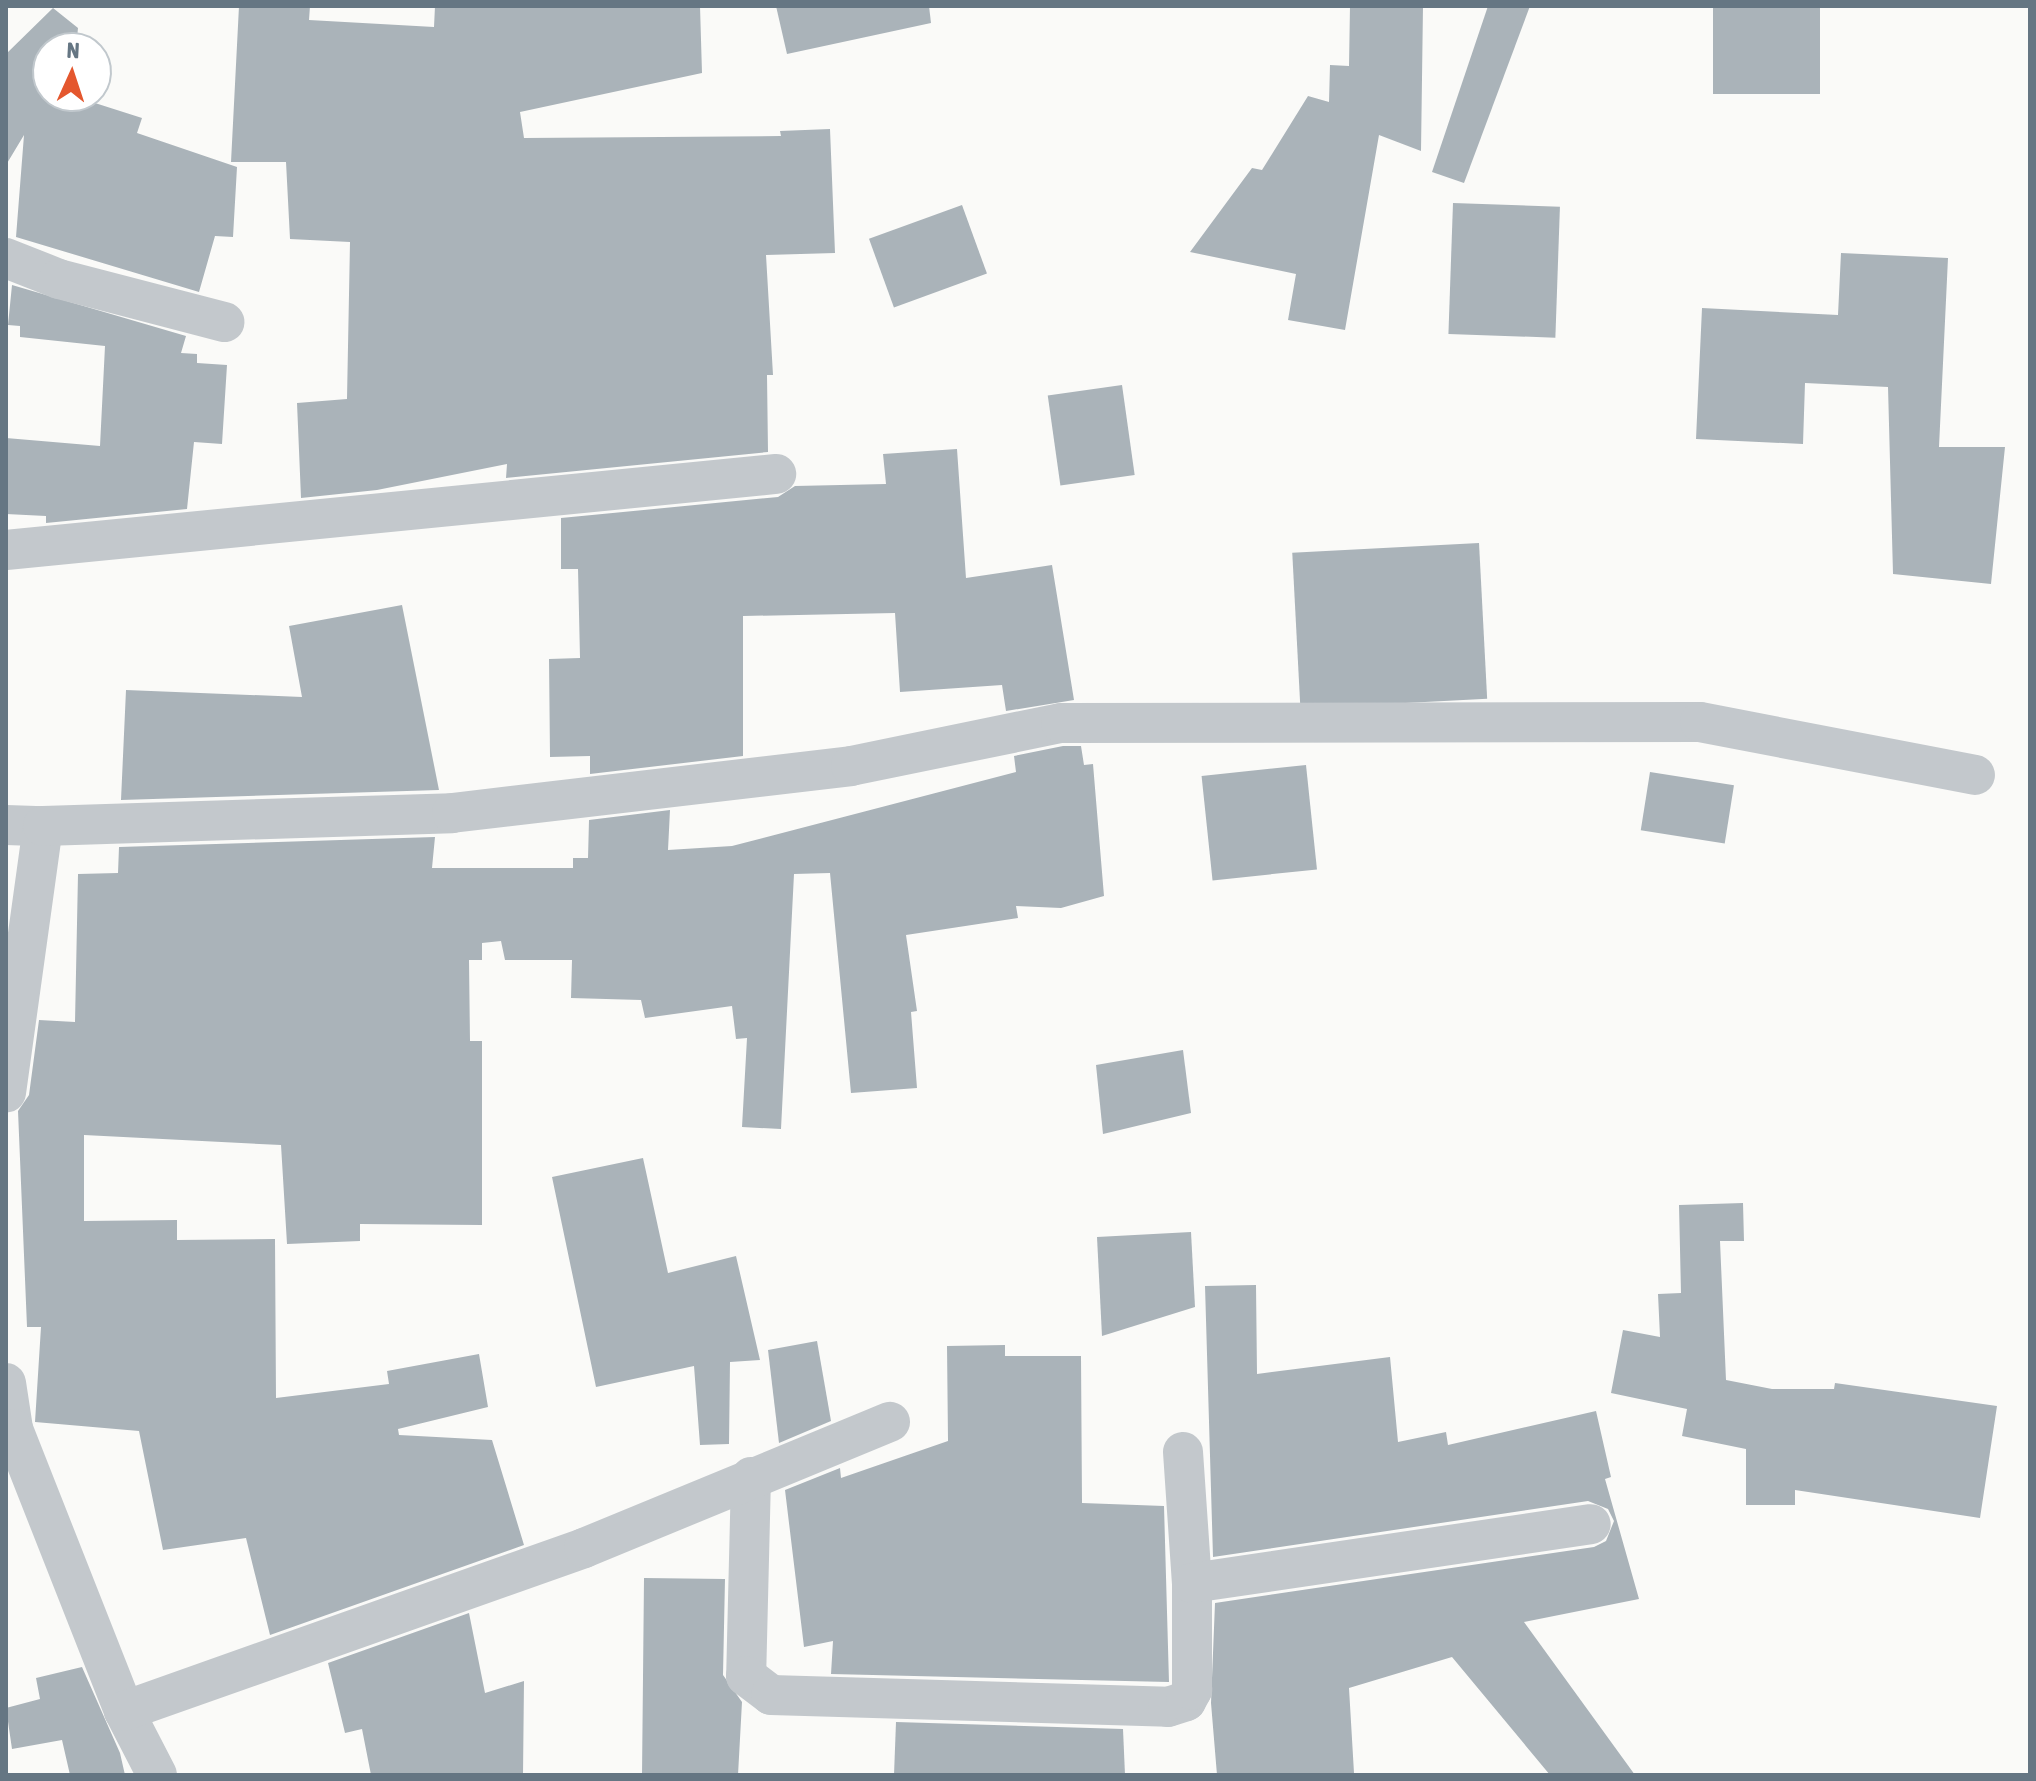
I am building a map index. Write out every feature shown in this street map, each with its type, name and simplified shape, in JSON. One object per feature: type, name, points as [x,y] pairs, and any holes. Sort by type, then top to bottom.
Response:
[{"type":"street","points":[[6,258],[59,279],[224,322]]},
{"type":"street","points":[[6,550],[776,474]]},
{"type":"street","points":[[6,1092],[25,825],[452,813],[851,766],[1061,723],[1700,722],[1975,775]]},
{"type":"street","points":[[6,1383],[13,1429],[124,1711],[157,1775]]},
{"type":"street","points":[[124,1711],[584,1548],[890,1422]]},
{"type":"street","points":[[751,1477],[746,1676],[771,1695],[1168,1707],[1186,1701],[1192,1690],[1192,1583],[1183,1452]]},
{"type":"street","points":[[1192,1583],[1591,1524]]},
{"type":"building","points":[[239,6],[310,6],[309,20],[434,27],[435,6],[700,6],[702,73],[520,112],[524,138],[781,136],[780,131],[830,129],[835,253],[766,255],[773,375],[767,375],[768,452],[506,478],[507,464],[377,490],[301,498],[297,403],[347,399],[350,242],[290,239],[286,162],[231,162]]},
{"type":"building","points":[[776,6],[929,6],[931,23],[787,54]]},
{"type":"building","points":[[1350,6],[1423,6],[1421,151],[1379,135],[1345,330],[1288,320],[1296,274],[1190,252],[1252,168],[1262,170],[1308,96],[1329,102],[1330,65],[1349,66]]},
{"type":"building","points":[[1488,6],[1530,6],[1464,183],[1432,172]]},
{"type":"building","points":[[1713,6],[1820,6],[1820,94],[1713,94]]},
{"type":"building","points":[[53,8],[78,28],[78,32],[32,32],[32,112],[112,112],[112,108],[142,118],[137,133],[237,167],[233,237],[215,236],[199,292],[16,237],[24,135],[6,165],[6,54]]},
{"type":"building","points":[[1453,203],[1560,207],[1555,338],[1448,334]]},
{"type":"building","points":[[962,205],[987,274],[894,307],[869,239]]},
{"type":"building","points":[[1841,253],[1948,258],[1939,447],[2005,447],[1991,584],[1893,574],[1888,387],[1805,383],[1803,444],[1696,439],[1702,308],[1838,315]]},
{"type":"building","points":[[12,285],[186,336],[181,353],[197,354],[197,363],[227,365],[222,444],[194,442],[187,509],[46,523],[46,516],[6,514],[6,438],[100,446],[105,346],[20,337],[20,326],[8,325]]},
{"type":"building","points":[[1122,385],[1135,475],[1060,486],[1048,395]]},
{"type":"building","points":[[957,449],[966,578],[1052,565],[1074,700],[1006,711],[1002,685],[900,692],[895,613],[743,616],[743,756],[590,774],[590,756],[550,757],[549,659],[580,658],[578,569],[561,569],[561,518],[778,497],[795,486],[886,484],[883,454]]},
{"type":"building","points":[[1479,543],[1487,699],[1300,709],[1292,553]]},
{"type":"building","points":[[402,605],[439,790],[121,800],[126,690],[302,697],[289,626]]},
{"type":"building","points":[[1063,746],[1081,746],[1084,765],[1093,764],[1104,896],[1061,908],[1016,906],[1018,918],[906,935],[917,1011],[911,1012],[917,1088],[851,1093],[830,873],[794,874],[781,1129],[742,1127],[747,1038],[736,1039],[732,1006],[645,1018],[641,1000],[571,998],[572,960],[505,960],[501,941],[482,943],[482,960],[469,960],[470,1041],[482,1041],[482,1225],[360,1224],[360,1241],[287,1244],[281,1145],[84,1135],[84,1221],[177,1220],[177,1240],[275,1239],[276,1398],[389,1384],[387,1371],[479,1354],[488,1407],[398,1429],[399,1435],[492,1440],[524,1545],[270,1635],[246,1538],[163,1550],[139,1431],[35,1422],[41,1327],[27,1327],[18,1111],[29,1095],[39,1020],[75,1022],[78,874],[118,873],[119,847],[435,837],[432,868],[573,868],[573,858],[588,858],[589,820],[670,810],[668,850],[732,846],[1016,772],[1014,756]]},
{"type":"building","points":[[1306,765],[1317,869],[1213,880],[1202,776]]},
{"type":"building","points":[[1650,772],[1734,785],[1725,844],[1641,830]]},
{"type":"building","points":[[1183,1050],[1191,1113],[1103,1134],[1096,1065]]},
{"type":"building","points":[[643,1158],[668,1273],[736,1256],[760,1360],[730,1362],[729,1444],[700,1445],[694,1366],[596,1387],[552,1177]]},
{"type":"building","points":[[1743,1203],[1744,1241],[1720,1241],[1726,1380],[1772,1389],[1834,1389],[1835,1383],[1997,1406],[1980,1518],[1795,1490],[1795,1505],[1746,1505],[1746,1449],[1682,1436],[1687,1409],[1611,1393],[1623,1330],[1660,1337],[1658,1294],[1681,1293],[1679,1205]]},
{"type":"building","points":[[1191,1232],[1195,1307],[1102,1336],[1097,1237]]},
{"type":"building","points":[[1256,1285],[1257,1374],[1390,1357],[1398,1442],[1446,1432],[1448,1445],[1596,1411],[1611,1477],[1605,1479],[1639,1599],[1524,1622],[1635,1775],[1550,1775],[1452,1657],[1349,1688],[1354,1773],[1217,1775],[1211,1703],[1215,1603],[1594,1547],[1606,1541],[1614,1521],[1608,1509],[1588,1501],[1213,1557],[1205,1286]]},
{"type":"building","points":[[817,1341],[831,1421],[779,1443],[768,1350]]},
{"type":"building","points":[[1005,1345],[1005,1356],[1081,1356],[1082,1503],[1164,1506],[1169,1682],[831,1674],[833,1641],[804,1647],[785,1490],[840,1468],[841,1478],[948,1441],[947,1346]]},
{"type":"building","points":[[644,1578],[725,1579],[723,1675],[742,1702],[738,1775],[642,1775]]},
{"type":"building","points":[[469,1613],[485,1693],[524,1681],[523,1775],[371,1775],[362,1729],[345,1733],[328,1663]]},
{"type":"building","points":[[82,1667],[120,1753],[125,1775],[70,1775],[62,1740],[12,1749],[6,1708],[40,1699],[36,1678]]},
{"type":"building","points":[[896,1722],[1123,1729],[1125,1775],[894,1775]]}]
